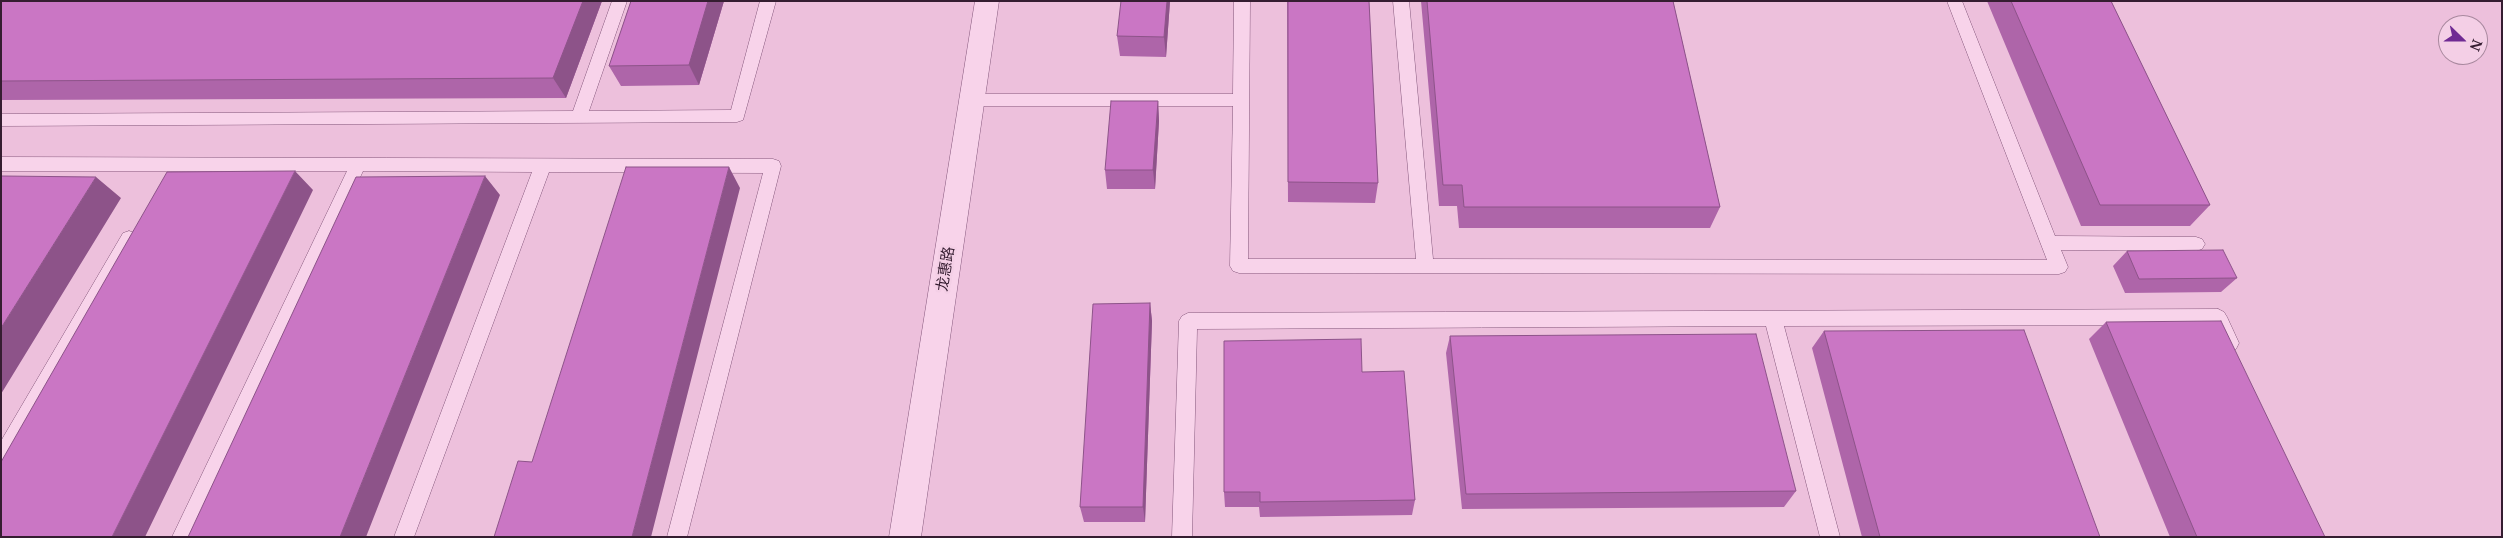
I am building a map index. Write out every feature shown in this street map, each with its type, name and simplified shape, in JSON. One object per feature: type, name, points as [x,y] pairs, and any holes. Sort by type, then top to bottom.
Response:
[{"type":"street","name":"龙惠路","points":[[905,537],[987,1]]},
{"type":"lane","points":[[579,117],[620,1]]},
{"type":"lane","points":[[1,120],[737,116],[768,1]]},
{"type":"lane","points":[[1242,1],[1239,266],[2059,267],[1954,1]]},
{"type":"lane","points":[[1401,1],[1425,267]]},
{"type":"lane","points":[[972,100],[1241,100]]},
{"type":"lane","points":[[1,164],[774,166],[677,537]]},
{"type":"lane","points":[[162,181],[172,164]]},
{"type":"lane","points":[[182,537],[358,165]]},
{"type":"lane","points":[[404,537],[543,165]]},
{"type":"lane","points":[[1,459],[138,223]]},
{"type":"lane","points":[[2049,243],[2196,244]]},
{"type":"lane","points":[[1182,537],[1188,321],[2218,317],[2239,361]]},
{"type":"lane","points":[[1773,318],[1830,537]]},
{"type":"building","points":[[1,1],[583,1],[553,78],[1,81]]},
{"type":"building","points":[[631,1],[708,1],[689,65],[609,66]]},
{"type":"building","points":[[1121,1],[1167,1],[1164,37],[1117,36]]},
{"type":"building","points":[[1288,1],[1369,1],[1378,183],[1288,182]]},
{"type":"building","points":[[1427,1],[1673,1],[1720,207],[1464,207],[1462,185],[1443,185]]},
{"type":"building","points":[[2011,1],[2111,1],[2210,205],[2100,205]]},
{"type":"building","points":[[1111,101],[1158,101],[1153,170],[1105,170]]},
{"type":"building","points":[[626,167],[729,167],[632,537],[494,537],[518,461],[532,462]]},
{"type":"building","points":[[295,171],[112,537],[1,537],[1,462],[167,172]]},
{"type":"building","points":[[1,176],[96,177],[1,328]]},
{"type":"building","points":[[485,176],[340,537],[188,537],[356,177]]},
{"type":"building","points":[[2223,250],[2237,278],[2139,279],[2127,251]]},
{"type":"building","points":[[1150,303],[1143,507],[1080,507],[1093,304]]},
{"type":"building","points":[[2221,321],[2325,537],[2197,537],[2106,322]]},
{"type":"building","points":[[2024,330],[2100,537],[1880,537],[1824,331]]},
{"type":"building","points":[[1756,334],[1796,491],[1466,494],[1450,336]]},
{"type":"building","points":[[1361,339],[1362,372],[1404,371],[1415,500],[1260,502],[1260,492],[1224,492],[1224,341]]}]
